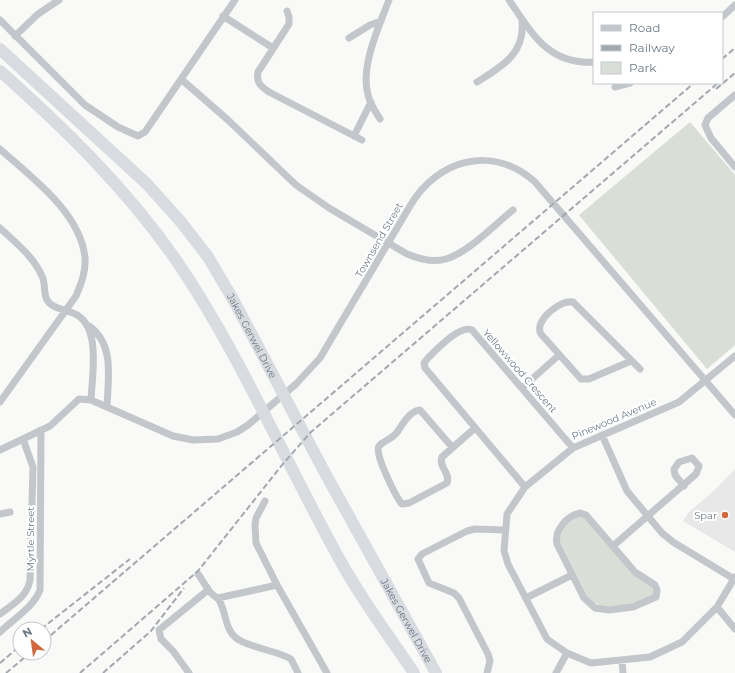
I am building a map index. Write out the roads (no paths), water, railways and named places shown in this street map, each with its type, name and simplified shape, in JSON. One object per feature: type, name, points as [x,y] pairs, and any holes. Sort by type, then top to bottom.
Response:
[{"type":"highway","points":[[0,42],[50,94]]},
{"type":"highway","name":"Jakes Gerwel Drive","points":[[0,50],[147,184],[189,232],[228,290],[320,464],[436,673]]},
{"type":"highway","name":"Jakes Gerwel Drive","points":[[0,71],[80,145],[117,185],[149,223],[201,299],[345,568],[414,673]]},
{"type":"street","points":[[15,36],[38,14],[59,0]]},
{"type":"street","points":[[0,20],[85,105],[136,136],[142,135],[145,132],[234,0]]},
{"type":"street","points":[[380,120],[371,102],[366,84],[368,64],[389,0]]},
{"type":"street","points":[[509,0],[538,41],[548,50],[561,58],[583,63],[593,62]]},
{"type":"street","points":[[723,16],[735,5]]},
{"type":"street","points":[[287,11],[289,24],[258,72],[258,81],[260,85],[269,92],[362,140]]},
{"type":"street","points":[[223,16],[273,48]]},
{"type":"street","points":[[477,82],[513,57],[523,31],[522,19]]},
{"type":"street","points":[[349,38],[370,24],[381,21]]},
{"type":"street","points":[[181,79],[234,125],[296,185],[329,208],[407,254],[419,259],[446,259],[469,246],[513,210]]},
{"type":"street","points":[[735,95],[708,118],[705,125],[710,138],[735,167]]},
{"type":"street","points":[[354,136],[371,102]]},
{"type":"street","points":[[0,149],[52,196],[78,234],[85,258],[84,271],[76,296],[67,311],[0,402]]},
{"type":"street","name":"Townsend Street","points":[[91,400],[173,436],[184,439],[205,440],[226,436],[237,432],[248,425],[296,384],[320,358],[417,194],[432,178],[449,168],[480,160],[504,163],[524,172],[535,182],[735,415]]},
{"type":"street","points":[[0,228],[35,262],[43,277],[45,296],[49,303],[76,314],[97,332],[103,340],[107,351],[107,407]]},
{"type":"street","points":[[631,361],[589,379],[583,380],[559,356],[541,334],[539,325],[540,322],[561,304],[570,302],[575,304],[640,369]]},
{"type":"street","points":[[0,450],[42,430],[60,418],[77,401],[83,399],[91,400],[92,340],[89,326]]},
{"type":"street","name":"Yellowwood Crescent","points":[[525,487],[426,371],[424,366],[427,359],[459,331],[465,328],[472,330],[572,448]]},
{"type":"street","points":[[522,388],[559,356]]},
{"type":"street","name":"Pinewood Avenue","points":[[735,356],[679,402],[572,448],[525,487],[509,509],[505,530],[504,555],[547,639],[567,653],[586,662],[650,657],[682,642],[717,608],[735,578]]},
{"type":"street","points":[[452,447],[420,410],[414,412],[406,419],[392,438],[379,446],[378,456],[402,504],[409,503],[447,483],[448,477],[442,467],[441,460],[452,447],[474,428]]},
{"type":"street","name":"Myrtle Street","points":[[0,632],[37,598],[40,590],[42,430]]},
{"type":"street","points":[[602,435],[625,487],[667,538],[735,578]]},
{"type":"street","points":[[0,614],[23,597],[30,580],[33,467],[23,439]]},
{"type":"street","points":[[613,546],[684,486]]},
{"type":"street","points":[[265,501],[256,518],[255,539],[260,555],[327,673]]},
{"type":"street","points":[[0,514],[10,512]]},
{"type":"street","points":[[580,513],[586,515],[613,546],[635,572],[655,585],[657,590],[656,597],[633,607],[595,608],[586,601],[556,539],[561,526],[574,515],[580,513]]},
{"type":"street","points":[[487,673],[490,661],[488,654],[459,598],[454,593],[429,583],[418,559],[422,554],[467,531],[475,529],[505,530]]},
{"type":"street","points":[[198,574],[205,582],[208,590],[218,598],[224,610],[227,625],[232,634],[240,640],[291,659],[298,673]]},
{"type":"street","points":[[526,598],[572,574]]},
{"type":"street","points":[[218,598],[277,585]]},
{"type":"street","points":[[189,673],[173,651],[161,639],[159,630],[208,590]]},
{"type":"street","points":[[717,608],[735,629]]},
{"type":"street","points":[[556,673],[567,653]]},
{"type":"street","points":[[622,660],[624,673]]},
{"type":"railway","points":[[723,58],[735,48]]},
{"type":"railway","points":[[723,83],[735,73]]},
{"type":"railway","points":[[52,634],[693,84]]},
{"type":"railway","points":[[80,673],[198,571],[282,465],[311,432],[717,84]]},
{"type":"railway","points":[[716,89],[722,84]]},
{"type":"railway","points":[[51,621],[130,559]]},
{"type":"railway","points":[[103,673],[151,631],[184,588]]},
{"type":"railway","points":[[0,663],[12,653]]},
{"type":"railway","points":[[6,673],[20,661]]},
{"type":"place","name":"Spar","points":[[725,515]]}]
